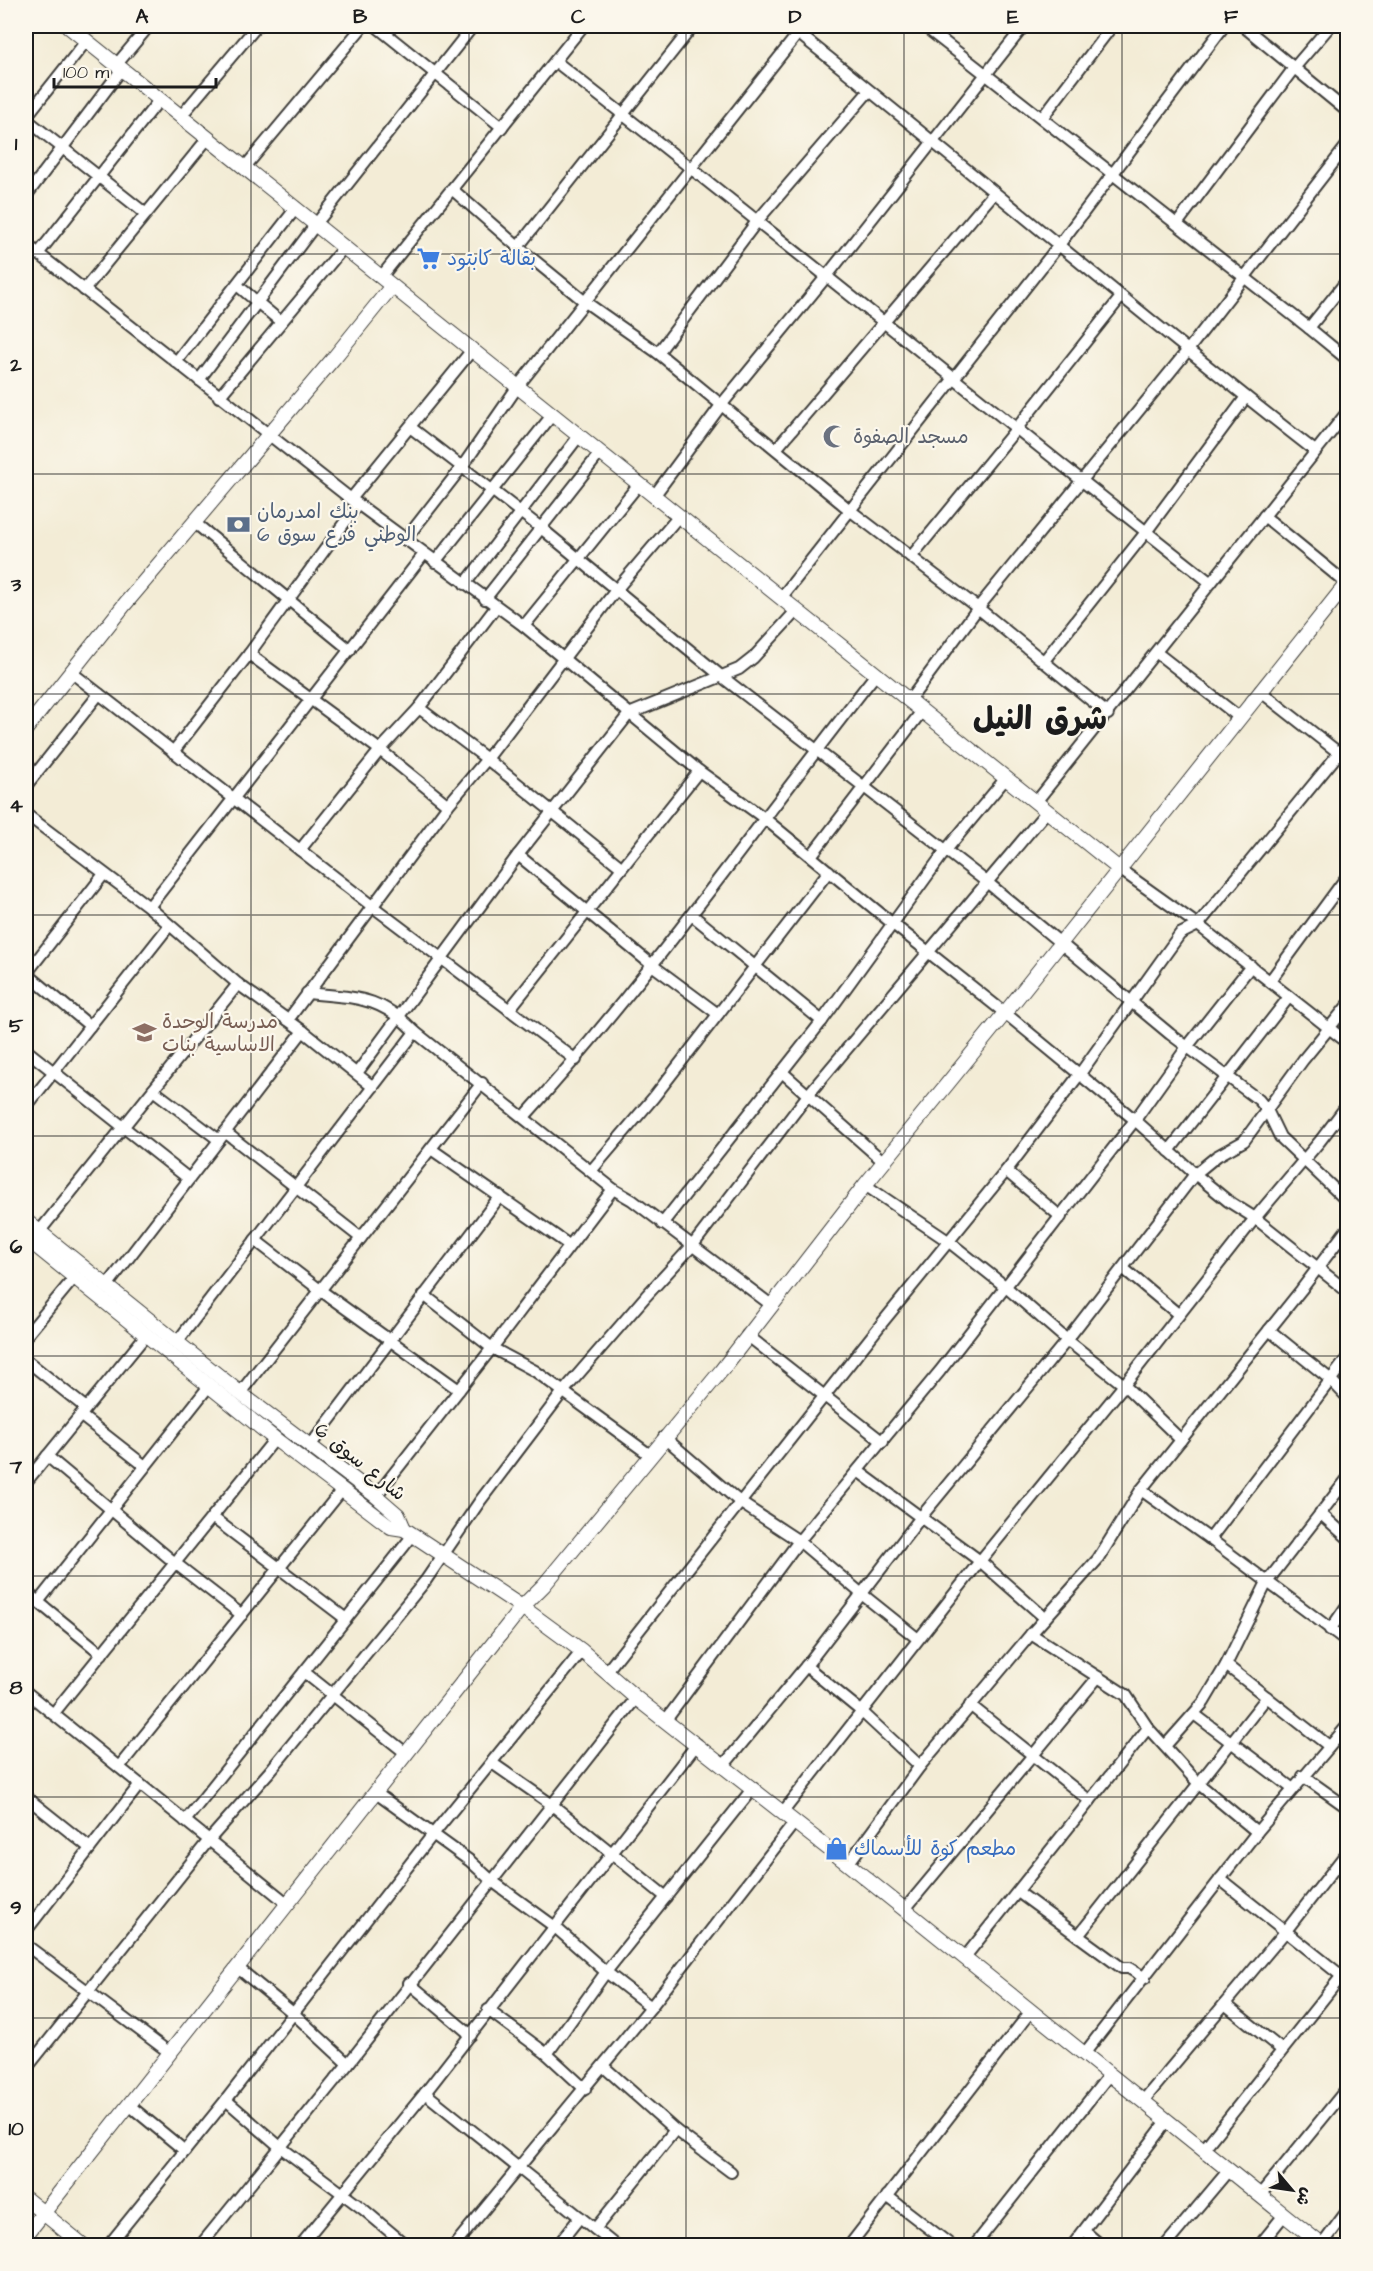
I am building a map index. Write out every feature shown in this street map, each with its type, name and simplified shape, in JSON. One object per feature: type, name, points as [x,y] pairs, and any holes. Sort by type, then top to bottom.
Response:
[{"type":"street","points":[[68,26],[1041,807],[1118,868],[1198,925],[1347,1043]]},
{"type":"street","points":[[26,196],[149,26]]},
{"type":"street","points":[[181,116],[257,26]]},
{"type":"street","points":[[245,167],[363,26]]},
{"type":"street","points":[[376,26],[502,127]]},
{"type":"street","points":[[199,380],[316,224],[473,26]]},
{"type":"street","points":[[26,729],[270,434],[387,281],[453,190],[583,26]]},
{"type":"street","points":[[518,247],[693,26]]},
{"type":"street","points":[[789,26],[801,29],[868,91],[1121,297],[1316,451]]},
{"type":"street","points":[[924,26],[1112,172],[1347,360]]},
{"type":"street","points":[[654,496],[722,404],[826,277],[1024,26]]},
{"type":"street","points":[[1042,118],[1112,26]]},
{"type":"street","points":[[781,598],[1059,246],[1112,172],[1224,26]]},
{"type":"street","points":[[1244,26],[1347,112]]},
{"type":"street","points":[[1177,224],[1294,68],[1330,26]]},
{"type":"street","points":[[405,540],[462,467],[518,386],[584,300],[801,29]]},
{"type":"street","points":[[87,40],[26,118],[146,214]]},
{"type":"street","points":[[555,61],[758,220],[826,277],[1211,583]]},
{"type":"street","points":[[658,352],[758,220],[868,91]]},
{"type":"street","points":[[38,254],[160,99]]},
{"type":"street","points":[[84,291],[208,138]]},
{"type":"street","points":[[909,700],[978,608],[1188,350],[1347,144]]},
{"type":"street","points":[[453,190],[518,247],[584,300],[658,352],[851,510],[978,608],[1108,714]]},
{"type":"street","points":[[776,449],[994,193]]},
{"type":"street","points":[[176,362],[296,208]]},
{"type":"street","points":[[26,244],[355,502],[524,626],[628,714],[699,771],[764,818],[892,924],[1005,1013],[1135,1120],[1228,1201],[1256,1218],[1347,1293]]},
{"type":"street","points":[[219,396],[344,247]]},
{"type":"street","points":[[1309,328],[1347,279]]},
{"type":"street","points":[[237,285],[281,322]]},
{"type":"street","points":[[911,556],[1121,297]]},
{"type":"street","points":[[173,752],[249,654],[410,427],[472,350]]},
{"type":"street","points":[[1044,662],[1146,532],[1246,397]]},
{"type":"street","points":[[26,2069],[209,1840],[270,1772],[444,1556],[480,1501],[562,1393],[693,1245],[808,1095],[927,952],[988,884],[1108,714],[1347,411]]},
{"type":"street","points":[[435,562],[553,414]]},
{"type":"street","points":[[410,427],[541,528],[721,676],[946,850],[1187,1047],[1258,1100],[1267,1110],[1280,1137],[1347,1202]]},
{"type":"street","points":[[465,584],[579,436]]},
{"type":"street","points":[[485,599],[600,453]]},
{"type":"street","points":[[524,626],[639,484]]},
{"type":"street","points":[[288,1020],[448,805],[487,759],[616,590],[679,516]]},
{"type":"street","points":[[26,2235],[522,1607],[544,1585],[664,1437],[721,1371],[770,1304],[1005,1013],[1347,582],[1264,516]]},
{"type":"street","points":[[195,523],[350,650]]},
{"type":"street","points":[[149,907],[424,554]]},
{"type":"street","points":[[300,850],[380,750],[419,708],[496,607]]},
{"type":"street","points":[[357,1073],[518,855],[628,714],[747,664],[796,610]]},
{"type":"street","points":[[1157,653],[1239,717]]},
{"type":"street","points":[[249,654],[380,750],[448,805]]},
{"type":"street","points":[[71,672],[372,906],[576,1060]]},
{"type":"street","points":[[524,1117],[576,1060],[692,915],[876,674]]},
{"type":"street","points":[[1260,691],[1343,757]]},
{"type":"street","points":[[26,786],[99,694]]},
{"type":"street","points":[[419,708],[487,759],[621,867]]},
{"type":"street","points":[[811,856],[922,711]]},
{"type":"street","points":[[607,1671],[825,1394],[1006,1171],[1079,1075],[1180,934],[1198,925],[1343,757],[1347,742]]},
{"type":"street","points":[[509,1010],[699,771]]},
{"type":"street","points":[[662,1224],[822,1021],[946,850],[1006,778]]},
{"type":"street","points":[[26,818],[27,815],[149,907],[238,984],[303,1031],[373,1087]]},
{"type":"street","points":[[518,855],[651,965],[718,1014]]},
{"type":"street","points":[[591,1171],[654,1097],[829,871]]},
{"type":"street","points":[[90,1026],[26,974],[104,874]]},
{"type":"street","points":[[1270,981],[1347,875]]},
{"type":"street","points":[[692,915],[822,1021]]},
{"type":"street","points":[[26,1107],[169,926]]},
{"type":"street","points":[[666,1720],[799,1541],[884,1442],[1006,1287],[1251,966]]},
{"type":"street","points":[[39,1232],[238,984]]},
{"type":"street","points":[[307,993],[365,998],[398,1016],[415,1032],[613,1189],[632,1200],[770,1304]]},
{"type":"street","points":[[1169,1151],[1289,997]]},
{"type":"street","points":[[723,1765],[806,1666],[921,1517],[1124,1269],[1195,1174],[1217,1156],[1244,1141],[1347,1005]]},
{"type":"street","points":[[107,1286],[303,1031]]},
{"type":"street","points":[[177,1342],[415,1032]]},
{"type":"street","points":[[26,1050],[189,1179]]},
{"type":"street","points":[[783,1071],[884,1162]]},
{"type":"street","points":[[240,1393],[482,1083]]},
{"type":"street","points":[[153,1090],[297,1186],[361,1238]]},
{"type":"street","points":[[783,1812],[980,1561],[1124,1385],[1178,1314],[1347,1104]]},
{"type":"street","points":[[431,1149],[569,1245]]},
{"type":"street","points":[[1006,1171],[1061,1216]]},
{"type":"street","points":[[865,1185],[948,1241],[1006,1287],[1124,1385],[1181,1440]]},
{"type":"street","points":[[376,1496],[613,1189]]},
{"type":"street","points":[[310,1446],[500,1196]]},
{"type":"street","name":"شارع سوق 6","points":[[26,1221],[240,1393],[376,1496],[398,1515],[409,1532]]},
{"type":"street","points":[[848,1864],[920,1766],[970,1705],[1098,1559],[1141,1490],[1347,1228]]},
{"type":"street","name":"شارع سوق 6","points":[[26,1238],[275,1439],[391,1527],[409,1532]]},
{"type":"street","points":[[255,1240],[459,1390]]},
{"type":"street","points":[[1124,1269],[1178,1314]]},
{"type":"street","points":[[26,1336],[74,1278]]},
{"type":"street","points":[[424,1295],[492,1348],[535,1371],[562,1393],[650,1455]]},
{"type":"street","points":[[1269,1330],[1331,1380],[1347,1398]]},
{"type":"street","points":[[26,1482],[146,1335]]},
{"type":"street","points":[[747,1335],[884,1442]]},
{"type":"street","points":[[1210,1539],[1347,1358]]},
{"type":"street","points":[[26,1360],[145,1466]]},
{"type":"street","points":[[38,1602],[209,1386]]},
{"type":"street","points":[[664,1437],[741,1503],[799,1541],[918,1639]]},
{"type":"street","points":[[53,1714],[275,1439]]},
{"type":"street","points":[[46,1456],[175,1563],[242,1615]]},
{"type":"street","points":[[858,1472],[980,1561],[1045,1618]]},
{"type":"street","points":[[1165,1746],[1204,1702],[1226,1665],[1267,1582],[1347,1478]]},
{"type":"street","points":[[119,1767],[342,1490]]},
{"type":"street","points":[[1141,1490],[1347,1642]]},
{"type":"street","points":[[1320,1513],[1347,1538]]},
{"type":"street","points":[[212,1517],[346,1619]]},
{"type":"street","points":[[185,1821],[346,1619],[409,1532],[522,1607],[582,1651],[636,1698],[753,1788],[1323,2245],[1347,2210]]},
{"type":"street","points":[[26,1592],[102,1654]]},
{"type":"street","points":[[1330,1630],[1347,1604]]},
{"type":"street","points":[[1031,1634],[1126,1695],[1148,1728],[1199,1784],[1257,1832]]},
{"type":"street","points":[[108,2246],[226,2100],[434,1833],[582,1651]]},
{"type":"street","points":[[1226,1665],[1329,1746]]},
{"type":"street","points":[[806,1666],[861,1711],[920,1766]]},
{"type":"street","points":[[303,1672],[407,1754]]},
{"type":"street","points":[[904,1909],[1098,1677]]},
{"type":"street","points":[[26,1692],[288,1904]]},
{"type":"street","points":[[1078,1936],[1267,1697]]},
{"type":"street","points":[[200,2246],[348,2064],[636,1698]]},
{"type":"street","points":[[970,1705],[1090,1801]]},
{"type":"street","points":[[1194,1714],[1293,1789]]},
{"type":"street","points":[[1084,2054],[1257,1832],[1347,1725]]},
{"type":"street","points":[[965,1957],[1148,1728]]},
{"type":"street","points":[[300,2246],[471,2035],[488,2010],[697,1744]]},
{"type":"street","points":[[492,1763],[614,1852],[666,1897]]},
{"type":"street","points":[[1304,1776],[1347,1808]]},
{"type":"street","points":[[26,1931],[140,1784]]},
{"type":"street","points":[[547,2054],[606,1972],[753,1788]]},
{"type":"street","points":[[376,1793],[477,1866],[492,1881],[555,1927],[606,1972],[651,2007]]},
{"type":"street","points":[[26,1798],[90,1848]]},
{"type":"street","points":[[454,2246],[651,2007],[795,1822]]},
{"type":"street","points":[[1143,2101],[1285,1932],[1347,1851]]},
{"type":"street","points":[[1203,2150],[1345,1975],[1285,1932],[1220,1879]]},
{"type":"street","points":[[1018,1892],[1122,1968],[1129,1968],[1145,1978]]},
{"type":"street","points":[[26,1945],[170,2053]]},
{"type":"street","points":[[238,1968],[293,2013],[348,2064]]},
{"type":"street","points":[[410,1983],[471,2035]]},
{"type":"street","points":[[1225,2004],[1282,2050]]},
{"type":"street","points":[[488,2010],[547,2054],[585,2089]]},
{"type":"street","points":[[849,2246],[1032,2012]]},
{"type":"street","points":[[603,2066],[675,2130],[730,2172]]},
{"type":"street","points":[[974,2246],[1109,2075]]},
{"type":"street","points":[[1260,2195],[1343,2101],[1347,2086]]},
{"type":"street","points":[[425,2093],[616,2246]]},
{"type":"street","points":[[226,2100],[279,2146],[363,2209],[394,2242],[406,2246]]},
{"type":"street","points":[[129,2105],[185,2151]]},
{"type":"street","points":[[1072,2246],[1167,2121]]},
{"type":"street","points":[[595,2229],[675,2130]]},
{"type":"street","points":[[1165,2246],[1228,2171]]},
{"type":"street","points":[[887,2196],[952,2246]]},
{"type":"street","points":[[26,2199],[84,2246]]},
{"type":"street","points":[[1259,2246],[1284,2215]]},
{"type":"street","points":[[557,2246],[580,2217]]},
{"type":"street","points":[[1084,2231],[1102,2246]]},
{"type":"place","name":"بقالة كابتود","points":[[429,259]]},
{"type":"place","name":"مسجد الصفوة","points":[[835,437]]},
{"type":"place","name":"بنك امدرمان الوطني فرع سوق 6","points":[[239,524]]},
{"type":"place","name":"مدرسة الوحدة الاساسية بنات","points":[[144,1033]]},
{"type":"place","name":"مطعم كوة للأسماك","points":[[836,1849]]},
{"type":"district","name":"شرق النيل","points":[[1040,719]]}]
